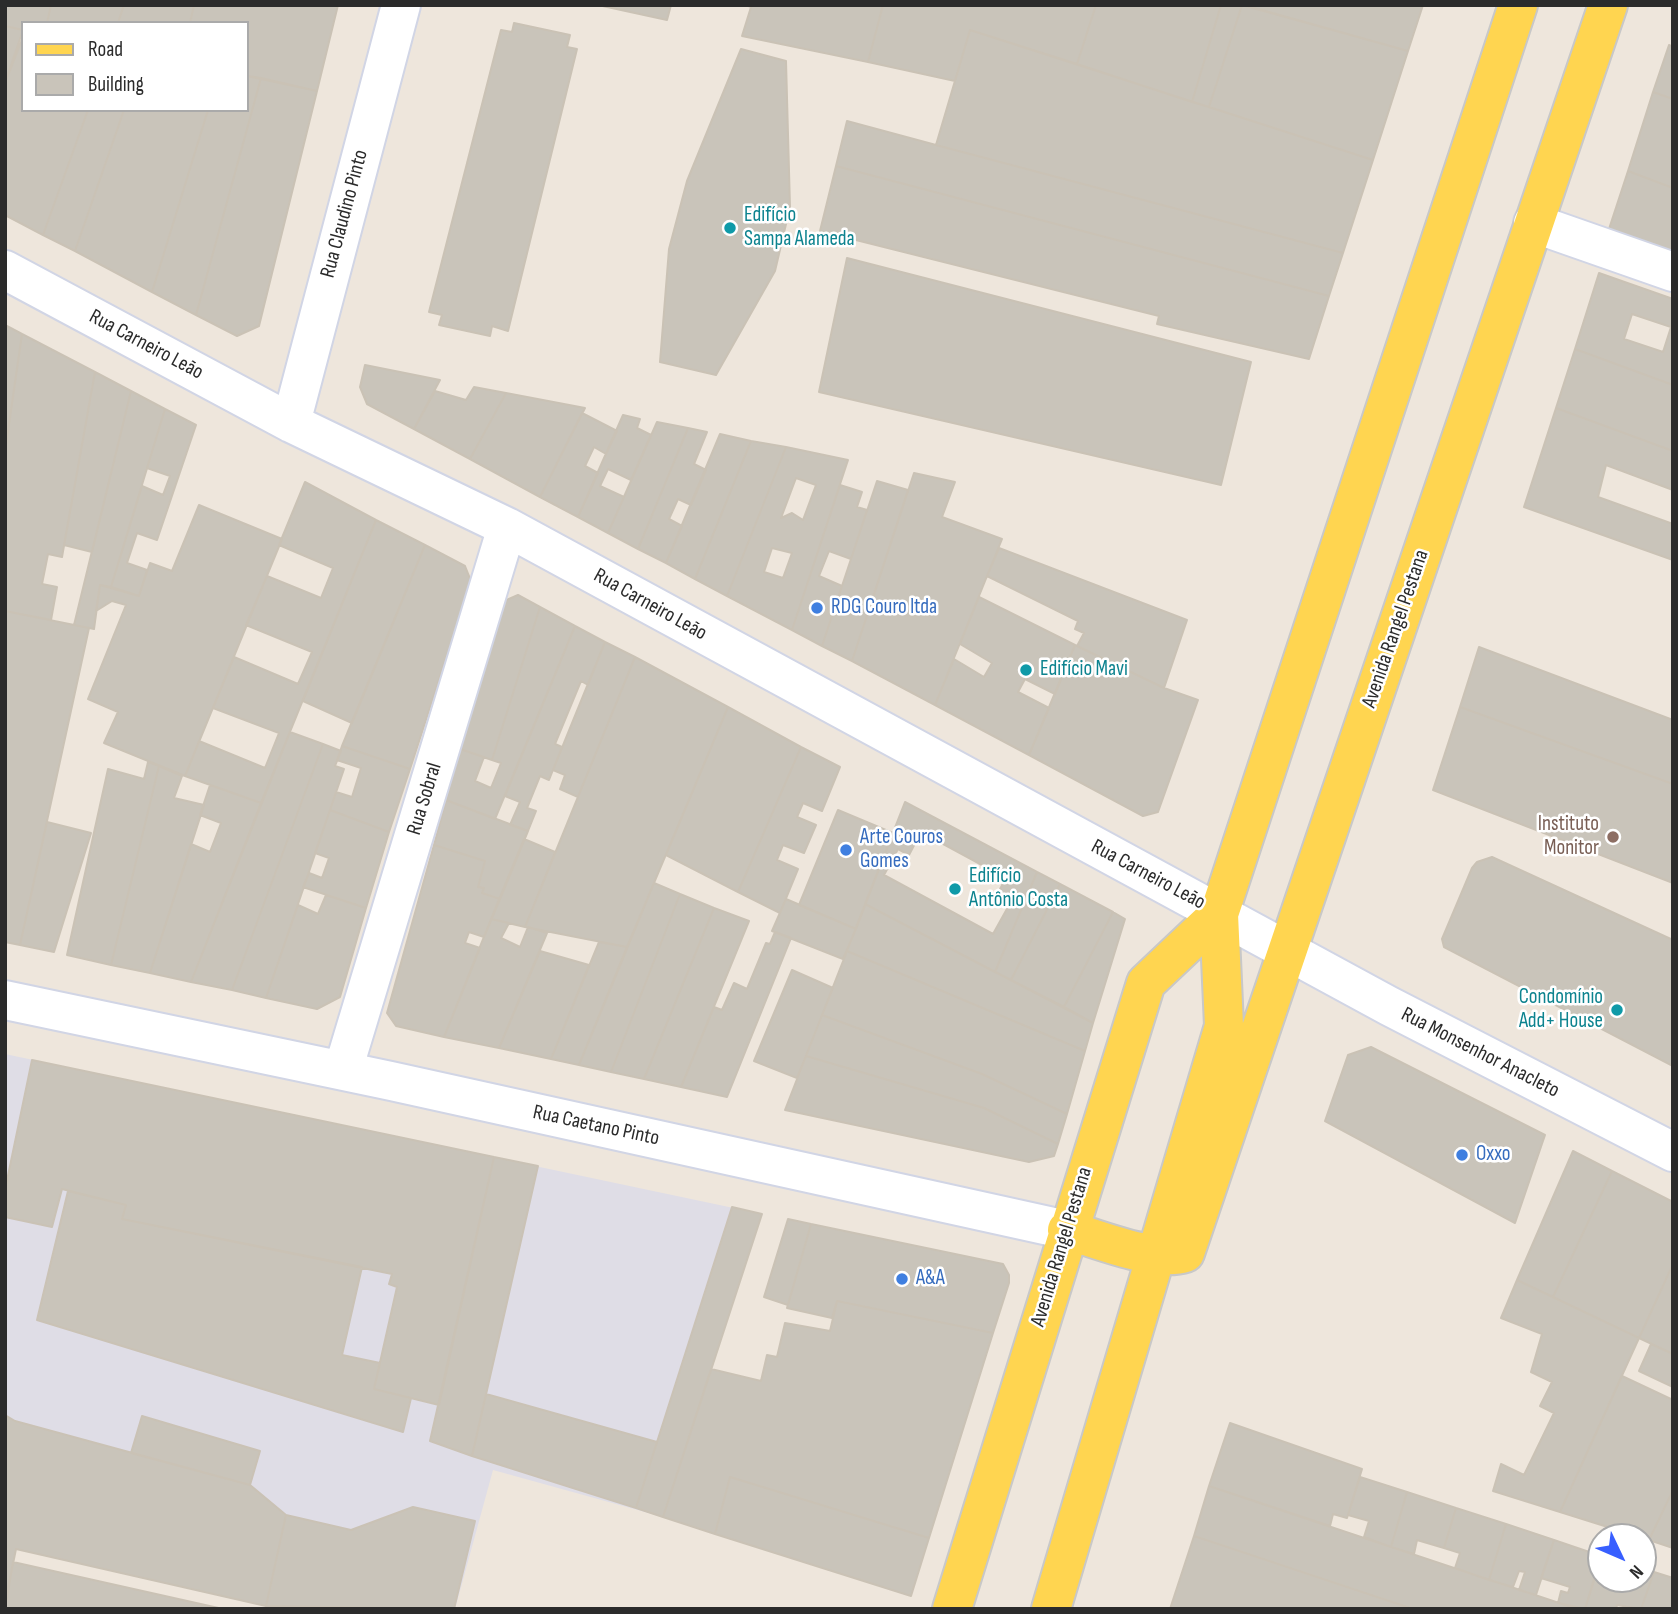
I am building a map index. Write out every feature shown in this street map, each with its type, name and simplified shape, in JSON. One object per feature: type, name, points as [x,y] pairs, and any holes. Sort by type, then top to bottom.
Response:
[{"type":"main road","points":[[1487,5],[1508,42]]},
{"type":"main road","name":"Avenida Rangel Pestana","points":[[1170,1254],[1224,1026],[1219,914],[1518,5]]},
{"type":"main road","name":"Avenida Rangel Pestana","points":[[1051,1609],[1170,1254],[1288,951],[1608,5]]},
{"type":"main road","name":"Avenida Rangel Pestana","points":[[952,1609],[1067,1230],[1146,984],[1219,914]]},
{"type":"main road","points":[[1224,1026],[1238,995],[1264,957],[1288,951]]},
{"type":"main road","name":"Rua Caetano Pinto","points":[[1067,1230],[1170,1254]]},
{"type":"street","name":"Rua Claudino Pinto","points":[[291,423],[401,5]]},
{"type":"street","points":[[1533,223],[1673,272]]},
{"type":"street","name":"Rua Carneiro Leão","points":[[5,270],[291,423],[507,527],[1288,951]]},
{"type":"street","name":"Rua Sobral","points":[[343,1070],[507,527]]},
{"type":"street","name":"Rua Monsenhor Anacleto","points":[[1288,951],[1673,1152]]},
{"type":"street","name":"Rua Caetano Pinto","points":[[5,1000],[343,1070],[1067,1230]]},
{"type":"shaded area","points":[[5,1054],[762,1214],[663,1517],[493,1470],[455,1609],[277,1609],[16,1549],[5,1603]]},
{"type":"building","points":[[5,5],[51,5],[47,21],[21,21],[21,30],[5,26]]},
{"type":"building","points":[[51,5],[124,5],[119,21],[47,21]]},
{"type":"building","points":[[124,5],[194,5],[190,21],[119,21]]},
{"type":"building","points":[[194,5],[338,5],[317,91],[248,76],[248,21],[190,21]]},
{"type":"building","points":[[598,5],[671,5],[667,20]]},
{"type":"building","points":[[746,5],[883,5],[868,62],[742,36],[751,7]]},
{"type":"building","points":[[883,5],[1096,5],[1077,64],[970,30],[955,81],[868,62]]},
{"type":"building","points":[[1096,5],[1221,5],[1192,102],[1077,64]]},
{"type":"building","points":[[1221,5],[1242,5],[1209,107],[1192,102]]},
{"type":"building","points":[[1242,5],[1408,51],[1373,160],[1209,107]]},
{"type":"building","points":[[1244,5],[1423,5],[1408,51]]},
{"type":"building","points":[[514,23],[570,35],[567,47],[577,49],[508,331],[492,326],[490,336],[439,325],[442,315],[429,312],[501,30],[512,32]]},
{"type":"building","points":[[5,26],[21,30],[21,36],[5,83]]},
{"type":"building","points":[[970,30],[1373,160],[1343,253],[936,145]]},
{"type":"building","points":[[21,42],[21,112],[87,112],[43,235],[5,215],[5,83]]},
{"type":"building","points":[[1669,45],[1673,47],[1673,99],[1653,92]]},
{"type":"building","name":"Edifício Sampa Alameda","points":[[741,49],[786,61],[790,207],[775,271],[716,375],[660,362],[669,249],[687,181]]},
{"type":"building","points":[[248,76],[261,78],[196,315],[152,292],[207,112],[248,112]]},
{"type":"building","points":[[261,78],[317,91],[259,326],[237,336],[196,315]]},
{"type":"building","points":[[1653,92],[1673,99],[1673,188],[1628,171]]},
{"type":"building","points":[[87,112],[123,112],[75,251],[43,235]]},
{"type":"building","points":[[123,112],[207,112],[152,292],[75,251]]},
{"type":"building","points":[[847,121],[1343,253],[1329,296],[836,166]]},
{"type":"building","points":[[836,166],[1329,296],[1309,359],[1157,324],[1159,316],[820,231]]},
{"type":"building","points":[[1628,171],[1673,188],[1673,251],[1609,229]]},
{"type":"building","points":[[847,258],[1251,362],[1221,485],[819,392]]},
{"type":"building","points":[[1599,273],[1673,299],[1673,385],[1575,349]],"holes":[[[1632,314],[1671,327],[1663,352],[1624,339]]]},
{"type":"building","points":[[5,325],[22,334],[5,452]]},
{"type":"building","points":[[22,334],[95,372],[62,557],[48,554],[42,584],[57,587],[51,620],[5,611],[5,452]]},
{"type":"building","points":[[1575,349],[1673,385],[1673,451],[1556,408]]},
{"type":"building","points":[[365,365],[440,380],[414,429],[367,404],[360,387]]},
{"type":"building","points":[[95,372],[131,391],[92,552],[64,545]]},
{"type":"building","points":[[474,387],[506,393],[470,459],[414,429],[435,391],[466,400]]},
{"type":"building","points":[[131,391],[165,409],[111,587],[100,585],[94,629],[74,625]]},
{"type":"building","points":[[506,393],[585,408],[540,497],[470,459]]},
{"type":"building","points":[[1556,408],[1673,451],[1673,490],[1606,465],[1598,497],[1673,524],[1673,560],[1524,507]]},
{"type":"building","points":[[165,409],[196,425],[157,540],[137,533],[127,563],[147,570],[139,596],[111,587],[142,486],[163,495],[170,476],[147,468]]},
{"type":"building","points":[[582,413],[617,431],[606,454],[594,447],[585,466],[598,473],[578,517],[540,497]]},
{"type":"building","points":[[623,415],[640,419],[637,428],[651,435],[631,480],[608,469],[600,486],[624,497],[608,533],[578,517]]},
{"type":"building","points":[[657,422],[688,428],[638,549],[608,533]]},
{"type":"building","points":[[688,428],[707,432],[694,464],[706,470],[691,505],[678,499],[669,519],[682,526],[666,563],[638,549]]},
{"type":"building","points":[[720,434],[751,441],[695,579],[666,563]]},
{"type":"building","points":[[751,441],[786,447],[727,596],[695,579]]},
{"type":"building","points":[[786,447],[848,460],[792,630],[727,596]],"holes":[[[796,478],[816,485],[803,520],[792,513],[781,518]],[[772,548],[792,553],[783,578],[764,572]]]},
{"type":"building","points":[[914,473],[955,482],[942,517],[1002,539],[935,705],[852,661]]},
{"type":"building","points":[[877,481],[908,490],[852,661],[822,646]]},
{"type":"building","points":[[305,482],[376,520],[261,803],[185,776],[199,741],[265,768],[279,733],[213,708],[234,657],[298,684],[312,652],[246,625],[267,576],[321,598],[333,568],[279,545]]},
{"type":"building","points":[[840,485],[862,492],[857,507],[867,510],[851,559],[829,551],[819,576],[842,586],[822,646],[792,630]]},
{"type":"building","points":[[199,505],[282,539],[185,776],[104,743],[118,712],[88,699],[126,605],[112,601],[96,611],[100,585],[139,596],[150,563],[172,571]]},
{"type":"building","points":[[376,520],[425,545],[352,723],[303,701]]},
{"type":"building","points":[[425,545],[465,566],[471,581],[410,769],[342,746]]},
{"type":"building","points":[[999,548],[1187,620],[1164,688],[1077,646],[1084,633],[1075,629],[1078,621],[987,576]]},
{"type":"building","points":[[518,595],[540,607],[492,760],[460,749],[502,602]]},
{"type":"building","name":"Edifício Mavi","points":[[979,597],[1075,645],[1055,694],[1025,679],[1018,692],[1049,708],[1029,755],[935,705],[954,659],[984,677],[992,663],[960,644]]},
{"type":"building","points":[[540,607],[575,626],[495,819],[446,800],[460,749],[484,757],[475,781],[491,788],[501,763],[492,760]]},
{"type":"building","points":[[5,611],[89,628],[20,945],[5,942]]},
{"type":"building","points":[[575,626],[605,642],[588,685],[581,681],[555,744],[562,747],[549,780],[540,776],[527,808],[536,811],[528,831],[510,825],[520,802],[505,796]]},
{"type":"building","points":[[605,642],[635,657],[578,797],[560,789],[565,775],[553,770]]},
{"type":"building","points":[[1075,645],[1164,688],[1198,700],[1158,812],[1143,816],[1029,755]]},
{"type":"building","points":[[1479,647],[1673,720],[1673,784],[1460,707]]},
{"type":"building","points":[[635,657],[728,707],[627,947],[525,927]]},
{"type":"building","points":[[728,707],[801,747],[738,892],[666,855]]},
{"type":"building","name":"Instituto Monitor","points":[[1460,707],[1673,784],[1673,883],[1433,790]]},
{"type":"building","points":[[290,732],[323,744],[232,990],[191,982]]},
{"type":"building","points":[[323,744],[341,751],[335,766],[344,769],[266,998],[232,990]]},
{"type":"building","points":[[342,746],[410,769],[389,832],[330,810],[336,792],[352,797],[361,768],[337,760]]},
{"type":"building","points":[[801,747],[840,767],[822,811],[803,803],[797,817],[816,825],[804,853],[783,845],[777,860],[798,869],[780,913],[738,892]]},
{"type":"building","points":[[148,762],[159,766],[111,965],[67,955],[108,769],[144,779]]},
{"type":"building","points":[[159,766],[182,776],[174,798],[204,805],[150,973],[111,965]]},
{"type":"building","points":[[210,785],[261,803],[191,982],[150,973],[191,844],[210,852],[221,823],[200,815]]},
{"type":"building","points":[[446,800],[528,831],[500,899],[482,893],[484,888],[478,887],[485,861],[434,845]]},
{"type":"building","points":[[905,802],[1037,872],[995,972],[865,904]]},
{"type":"building","points":[[330,810],[389,832],[366,908],[303,887],[309,873],[322,878],[329,858],[315,853]]},
{"type":"building","points":[[838,810],[893,833],[856,929],[799,905]]},
{"type":"building","points":[[47,822],[91,833],[54,952],[20,945]]},
{"type":"building","name":"Edifício Antônio Costa","points":[[921,832],[1006,878],[994,900],[1008,907],[993,934],[884,875],[898,849],[909,855]]},
{"type":"building","points":[[524,839],[555,852],[525,927],[491,919]]},
{"type":"building","points":[[434,845],[485,861],[478,887],[484,888],[482,893],[500,899],[484,937],[469,932],[465,943],[480,948],[444,1037],[396,1026],[387,1013]]},
{"type":"building","name":"Condomínio Add+ House","points":[[1492,857],[1673,940],[1673,1066],[1444,947],[1442,939],[1472,868],[1477,862]]},
{"type":"building","points":[[1037,872],[1060,884],[1011,980],[995,972]]},
{"type":"building","points":[[654,883],[680,894],[611,1072],[579,1065]]},
{"type":"building","points":[[1060,884],[1113,912],[1064,1007],[1011,980]]},
{"type":"building","points":[[680,894],[714,908],[644,1079],[611,1072]]},
{"type":"building","points":[[326,895],[366,908],[340,997],[317,1009],[266,998],[298,905],[318,914]]},
{"type":"building","points":[[786,899],[856,929],[843,959],[772,931]]},
{"type":"building","points":[[865,904],[1093,1023],[1085,1051],[847,951]]},
{"type":"building","points":[[714,908],[749,921],[681,1087],[644,1079]]},
{"type":"building","points":[[1113,912],[1125,919],[1093,1023],[1064,1007]]},
{"type":"building","points":[[491,919],[509,923],[501,938],[520,947],[528,927],[547,933],[499,1048],[444,1037]]},
{"type":"building","points":[[775,932],[791,938],[727,1097],[681,1087],[714,1007],[722,1010],[734,983],[747,989],[766,943],[770,944]]},
{"type":"building","points":[[599,942],[627,947],[579,1065],[551,1059]]},
{"type":"building","points":[[540,951],[589,965],[551,1059],[499,1048]]},
{"type":"building","points":[[847,951],[1085,1051],[1067,1114],[982,1074],[822,1015]]},
{"type":"building","points":[[792,970],[833,988],[797,1078],[754,1061]]},
{"type":"building","points":[[822,1015],[982,1074],[1067,1114],[1058,1144],[984,1108],[806,1056]]},
{"type":"building","name":"Oxxo","points":[[1371,1047],[1545,1135],[1515,1223],[1325,1121],[1348,1055]]},
{"type":"building","points":[[806,1056],[984,1108],[1058,1144],[1054,1156],[1029,1162],[785,1110]]},
{"type":"building","points":[[32,1060],[494,1157],[439,1405],[374,1389],[397,1287],[389,1284],[392,1274],[122,1219],[126,1205],[62,1189],[52,1227],[5,1217],[5,1190]]},
{"type":"building","points":[[1573,1151],[1612,1171],[1553,1297],[1517,1280]]},
{"type":"building","points":[[494,1157],[538,1166],[472,1456],[430,1441]]},
{"type":"building","points":[[1612,1171],[1673,1202],[1673,1264],[1639,1338],[1553,1297]]},
{"type":"building","points":[[68,1191],[126,1205],[122,1219],[362,1267],[342,1355],[380,1363],[374,1389],[411,1398],[403,1432],[37,1320]]},
{"type":"building","points":[[732,1207],[762,1214],[663,1517],[636,1508]]},
{"type":"building","points":[[788,1219],[811,1224],[788,1305],[764,1297]]},
{"type":"building","name":"A&A","points":[[811,1224],[1003,1264],[1009,1275],[1009,1283],[993,1333],[837,1301],[832,1318],[787,1308]]},
{"type":"building","points":[[1673,1264],[1673,1354],[1639,1338]]},
{"type":"building","points":[[1517,1280],[1639,1338],[1560,1512],[1493,1491],[1501,1464],[1524,1475],[1554,1413],[1540,1406],[1552,1382],[1531,1372],[1542,1334],[1501,1318]]},
{"type":"building","points":[[837,1301],[993,1333],[929,1538],[730,1477],[715,1534],[663,1517],[711,1369],[761,1381],[767,1355],[777,1357],[785,1323],[830,1331]]},
{"type":"building","points":[[1651,1344],[1673,1354],[1673,1387],[1639,1371]]},
{"type":"building","points":[[1622,1376],[1673,1400],[1673,1490],[1657,1523],[1595,1523],[1560,1512]]},
{"type":"building","points":[[486,1394],[657,1442],[636,1508],[472,1456]]},
{"type":"building","points":[[5,1415],[15,1421],[250,1485],[286,1515],[266,1606],[16,1549],[5,1603]]},
{"type":"building","points":[[142,1416],[260,1451],[250,1485],[131,1453]]},
{"type":"building","points":[[1230,1423],[1362,1469],[1347,1518],[1333,1514],[1330,1526],[1209,1486]]},
{"type":"building","points":[[730,1477],[929,1538],[911,1596],[715,1534]]},
{"type":"building","points":[[1360,1477],[1407,1492],[1391,1547],[1364,1537],[1369,1521],[1348,1515]]},
{"type":"building","points":[[1209,1486],[1577,1609],[1413,1609],[1194,1536]]},
{"type":"building","points":[[1673,1490],[1673,1548],[1657,1543],[1657,1523]]},
{"type":"building","points":[[1407,1492],[1456,1508],[1444,1548],[1417,1540],[1414,1554],[1391,1547]]},
{"type":"building","points":[[413,1507],[475,1521],[454,1609],[266,1606],[286,1515],[351,1530]]},
{"type":"building","points":[[1456,1508],[1506,1524],[1489,1580],[1455,1568],[1460,1553],[1444,1548]]},
{"type":"building","points":[[1506,1524],[1554,1540],[1536,1595],[1519,1590],[1525,1572],[1519,1571],[1513,1587],[1489,1580]]},
{"type":"building","points":[[1194,1536],[1413,1609],[1170,1609]]},
{"type":"building","points":[[1554,1540],[1587,1551],[1587,1593],[1590,1593],[1585,1609],[1558,1603],[1561,1591],[1568,1593],[1570,1587],[1541,1578]]},
{"type":"building","points":[[13,1562],[223,1609],[5,1609]]},
{"type":"building","points":[[1657,1573],[1673,1578],[1673,1609],[1641,1609],[1647,1593],[1657,1593]]},
{"type":"building","points":[[1590,1593],[1647,1593],[1641,1609],[1617,1605],[1616,1609],[1585,1609]]},
{"type":"place","name":"Edifício Sampa Alameda","points":[[730,228]]},
{"type":"place","name":"RDG Couro ltda","points":[[817,608]]},
{"type":"place","name":"Edifício Mavi","points":[[1026,670]]},
{"type":"place","name":"Instituto Monitor","points":[[1613,837]]},
{"type":"place","name":"Arte Couros Gomes","points":[[846,850]]},
{"type":"place","name":"Edifício Antônio Costa","points":[[955,889]]},
{"type":"place","name":"Condomínio Add+ House","points":[[1617,1010]]},
{"type":"place","name":"Oxxo","points":[[1462,1155]]},
{"type":"place","name":"A&A","points":[[902,1279]]}]
